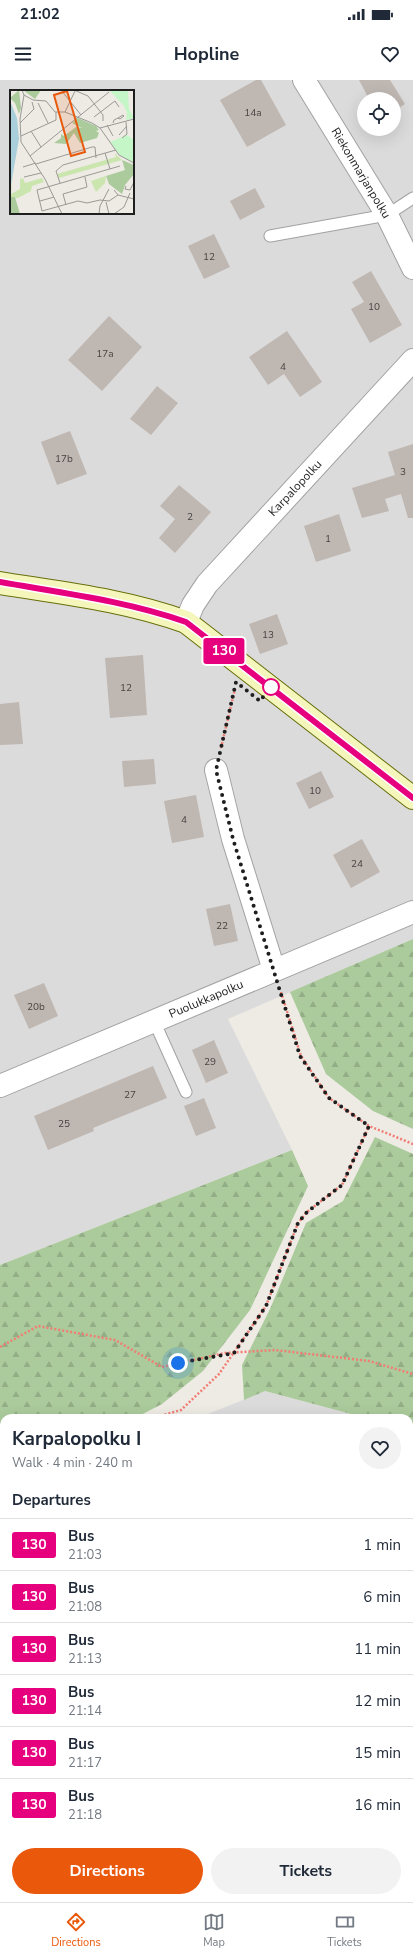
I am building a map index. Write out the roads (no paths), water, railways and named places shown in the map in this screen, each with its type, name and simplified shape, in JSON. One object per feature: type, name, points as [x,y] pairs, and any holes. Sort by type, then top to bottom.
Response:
[{"type":"street","name":"Riekonmarjanpolku","points":[[304,80],[387,215],[413,268]]},
{"type":"street","name":"Karpalopolku","points":[[186,622],[193,606],[207,584],[413,360]]},
{"type":"street","points":[[0,582],[124,604],[163,613],[186,622],[413,798]]},
{"type":"street","points":[[216,770],[233,839],[274,970]]},
{"type":"street","name":"Puolukkapolku","points":[[0,1086],[413,912]]},
{"type":"lane","points":[[270,236],[387,215],[413,198]]},
{"type":"lane","points":[[154,1021],[186,1092]]}]
